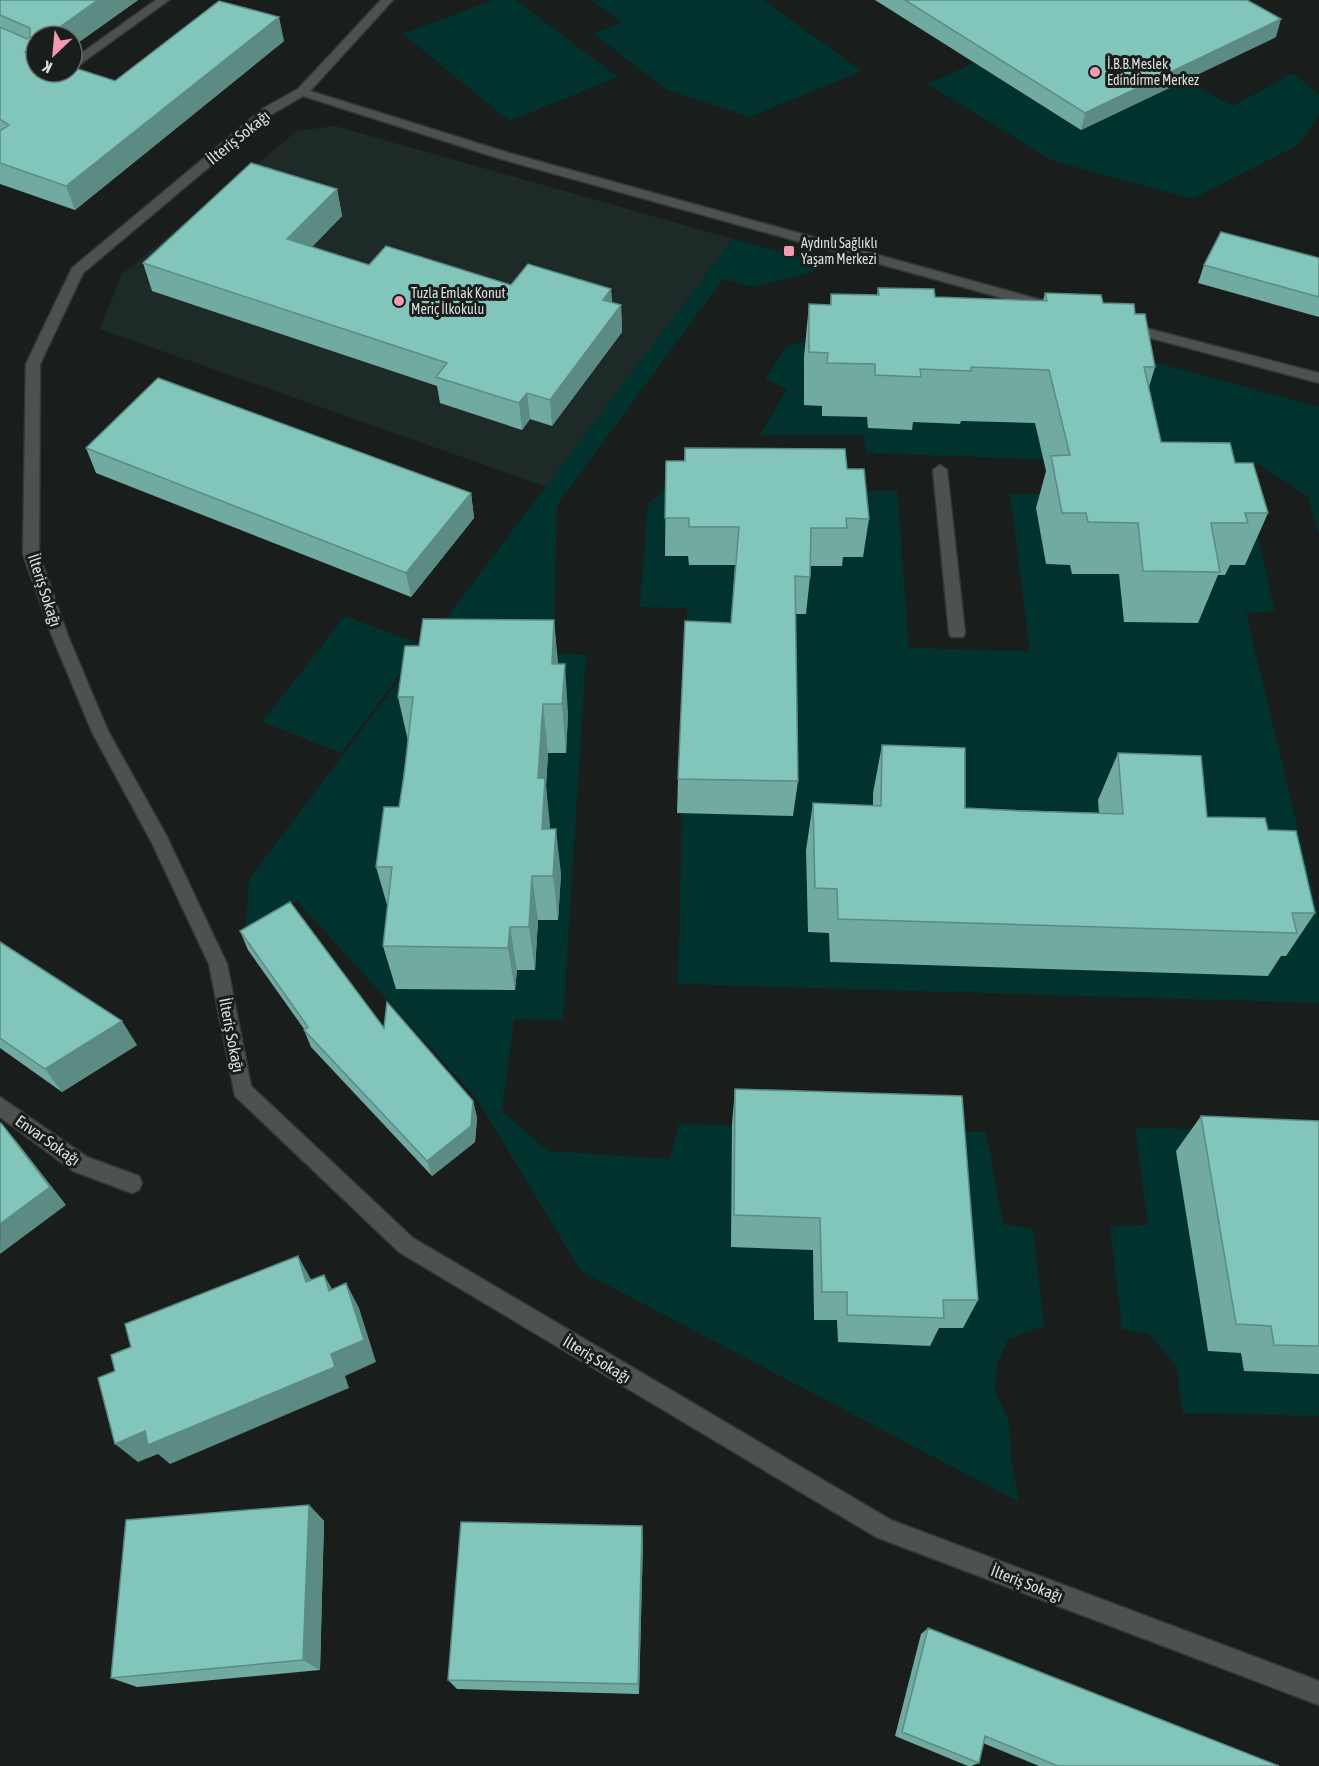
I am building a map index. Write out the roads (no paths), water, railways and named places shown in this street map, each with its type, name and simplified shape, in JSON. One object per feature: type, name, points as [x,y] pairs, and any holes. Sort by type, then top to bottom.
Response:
[{"type":"street","points":[[84,57],[163,0]]},
{"type":"street","name":"İlteriş Sokağı","points":[[387,0],[385,5],[302,93],[268,111],[77,271],[33,364],[31,554],[60,636],[100,732],[160,840],[218,964],[242,1090],[406,1245],[884,1529],[1319,1693]]},
{"type":"street","points":[[302,93],[505,156],[1065,311]]},
{"type":"street","points":[[1112,323],[1319,378]]},
{"type":"street","points":[[940,470],[957,633]]},
{"type":"street","name":"Envar Sokağı","points":[[0,1106],[80,1164],[132,1183]]},
{"type":"place","name":"İ.B.B.Meslek Edindirme Merkez","points":[[1095,72]]},
{"type":"place","name":"Aydınlı Sağlıklı Yaşam Merkezi","points":[[789,251]]},
{"type":"place","name":"Tuzla Emlak Konut Meriç İlkokulu","points":[[399,301]]}]
